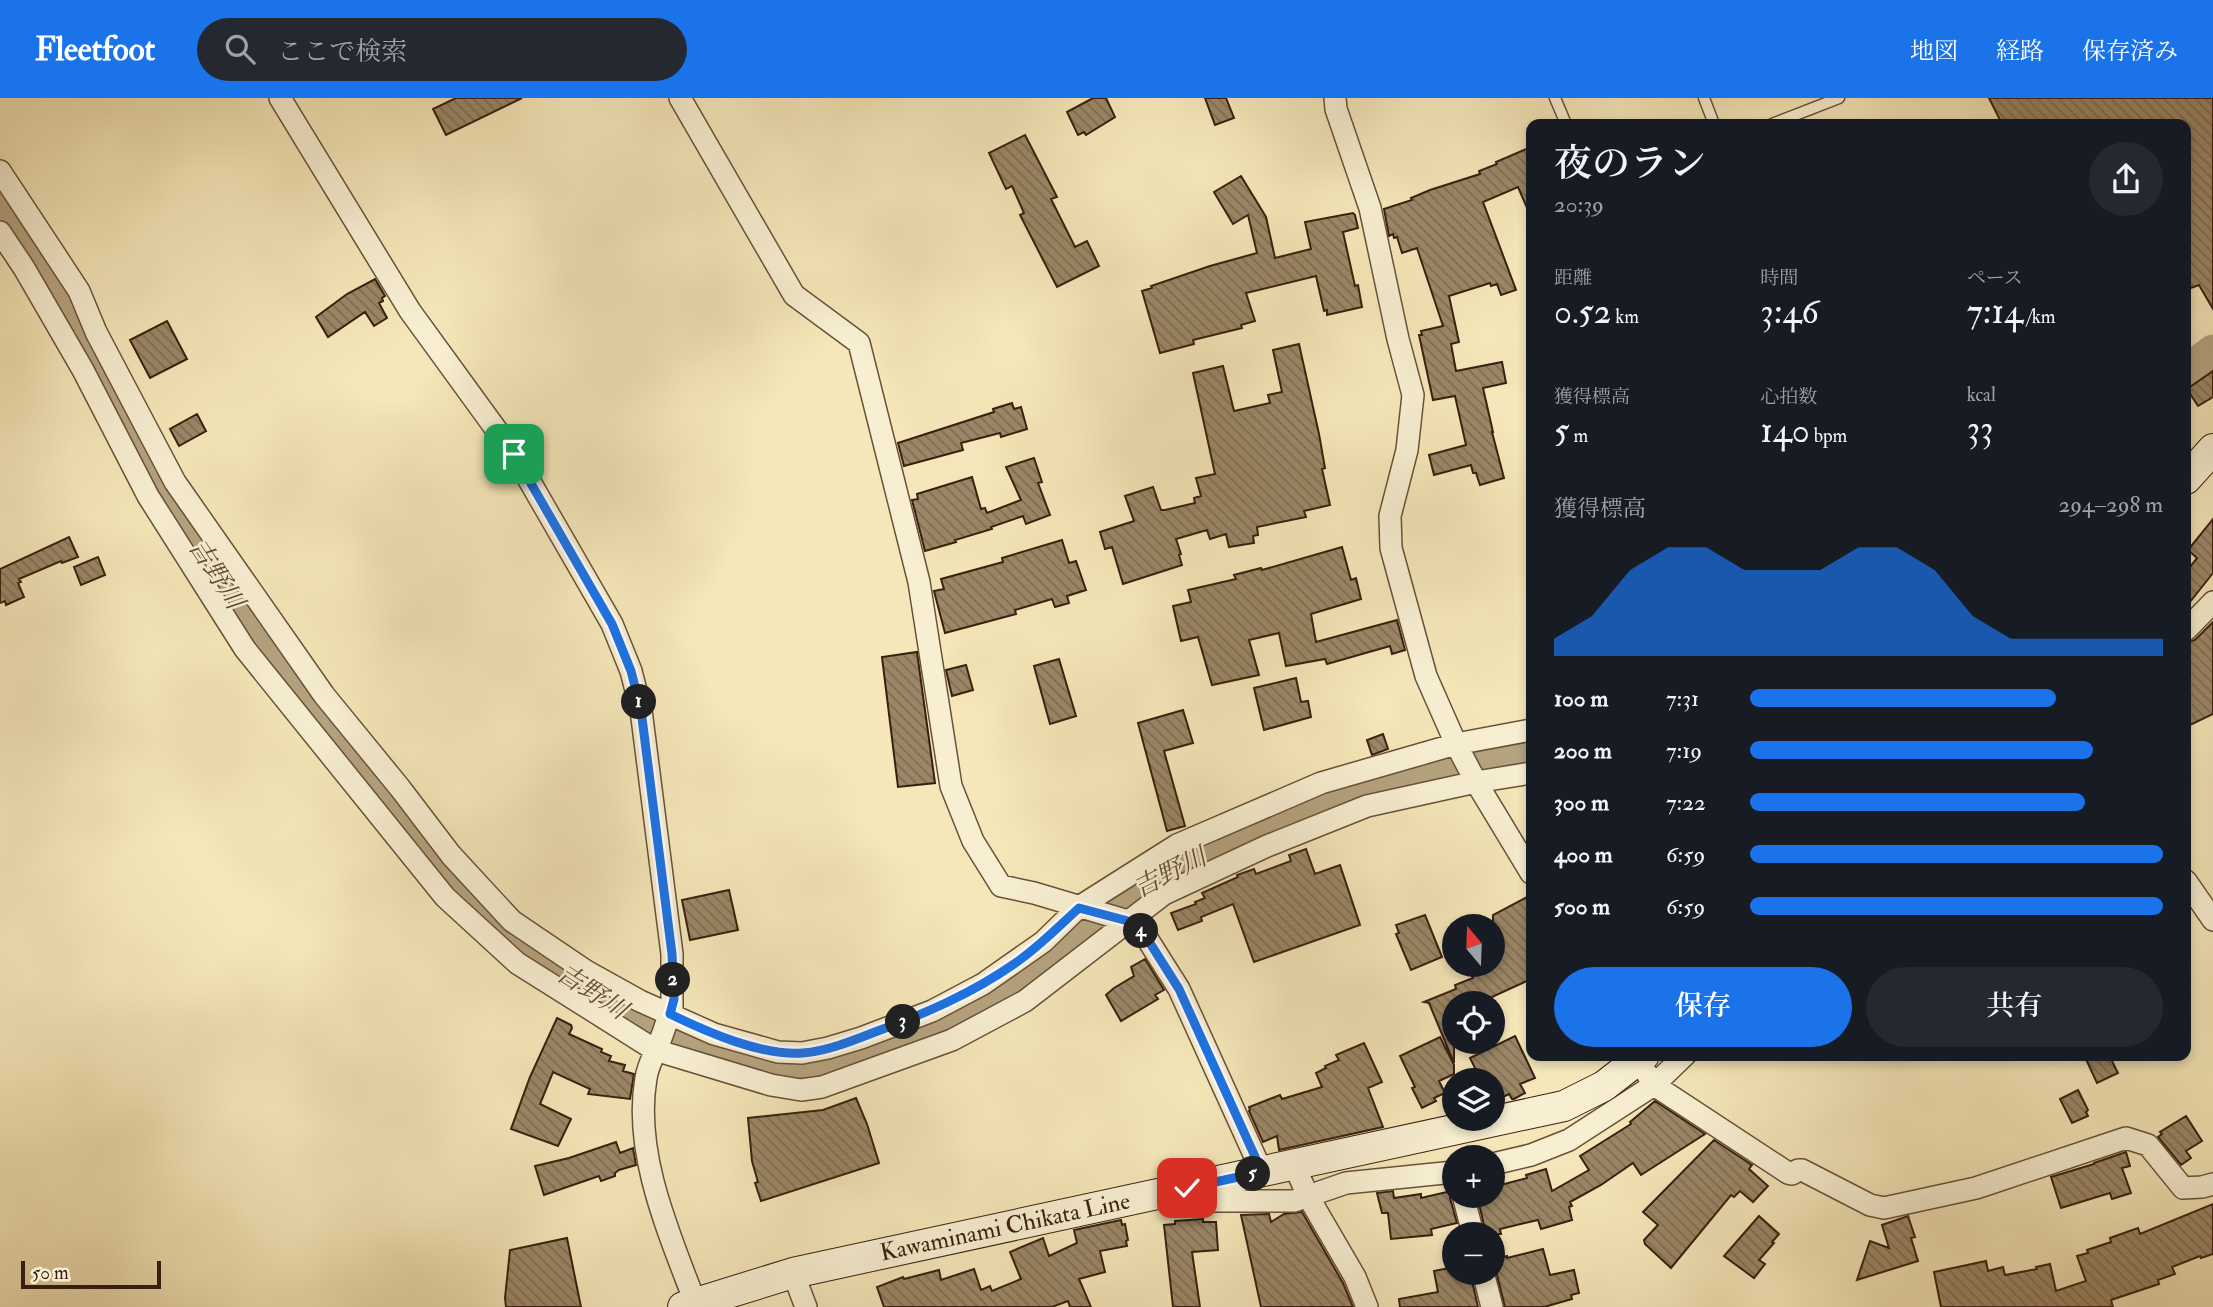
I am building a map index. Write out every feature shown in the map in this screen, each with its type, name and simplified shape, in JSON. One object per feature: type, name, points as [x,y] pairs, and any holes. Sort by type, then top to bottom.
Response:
[{"type":"main road","points":[[2191,473],[2213,449]]},
{"type":"main road","name":"Kawaminami Chikata Line","points":[[689,1304],[793,1273],[1564,1106],[1643,1064]]},
{"type":"street","points":[[280,98],[410,311],[514,454],[612,624],[631,671],[641,710],[672,954],[674,999],[646,1078],[643,1099],[646,1149],[689,1304]]},
{"type":"street","points":[[680,98],[794,295],[859,344],[919,582],[951,786],[974,841],[1001,886],[1034,893],[1123,920],[1143,932],[1179,989],[1262,1172]]},
{"type":"street","points":[[1335,98],[1370,208],[1398,339],[1413,394],[1407,450],[1390,516],[1391,548],[1426,676],[1476,782],[1526,865]]},
{"type":"street","points":[[0,171],[79,291],[96,332],[175,482],[324,695],[451,855],[512,921],[586,971],[669,1017],[714,1034],[778,1052],[802,1053],[828,1048],[932,1011],[1016,963],[1083,909],[1177,845],[1321,783],[1457,744],[1526,731]]},
{"type":"street","points":[[0,232],[83,370],[148,496],[245,649],[445,897],[517,963],[657,1047],[771,1085],[801,1090],[822,1087],[952,1040],[1025,1001],[1123,920],[1164,894],[1267,845],[1367,806],[1526,774]]},
{"type":"street","points":[[2191,625],[2213,602]]},
{"type":"street","points":[[2191,888],[2213,920]]},
{"type":"street","points":[[1505,1161],[1531,1155],[1569,1140],[1643,1064],[1788,1173],[1802,1170],[1870,1205],[1884,1208],[1976,1188],[2126,1138],[2148,1144],[2183,1188],[2213,1184]]},
{"type":"street","points":[[1294,1164],[1309,1198],[1355,1276],[1367,1307]]},
{"type":"street","points":[[1187,1188],[1211,1201],[1294,1201],[1346,1183],[1442,1173]]},
{"type":"street","points":[[793,1273],[806,1307]]},
{"type":"street","points":[[1486,1285],[1492,1307]]},
{"type":"lane","points":[[1555,98],[1564,119]]},
{"type":"lane","points":[[1704,98],[1712,119]]},
{"type":"lane","points":[[1785,119],[1839,98]]},
{"type":"building","points":[[456,98],[522,98],[446,135],[433,109]]},
{"type":"building","points":[[1093,98],[1106,98],[1115,117],[1086,135],[1084,132],[1078,135],[1067,112]]},
{"type":"building","points":[[1205,98],[1226,98],[1234,118],[1215,125]]},
{"type":"building","points":[[1989,98],[2213,98],[2213,309],[2199,285],[2191,288],[2191,119],[2000,119]]},
{"type":"building","points":[[1025,135],[1057,197],[1051,199],[1075,247],[1087,241],[1099,266],[1057,287],[1020,215],[1024,213],[1012,186],[1006,189],[989,153]]},
{"type":"building","points":[[1526,149],[1526,205],[1518,187],[1483,202],[1516,290],[1501,295],[1497,284],[1491,286],[1490,283],[1449,296],[1459,342],[1451,344],[1456,371],[1502,362],[1506,383],[1483,388],[1504,478],[1480,485],[1471,465],[1434,475],[1429,455],[1466,445],[1455,396],[1433,400],[1419,335],[1422,335],[1421,331],[1443,326],[1417,248],[1402,253],[1397,237],[1394,238],[1393,234],[1389,236],[1384,209],[1480,174],[1479,171],[1497,164],[1496,162]]},
{"type":"building","points":[[1241,176],[1266,217],[1275,258],[1311,249],[1305,222],[1353,213],[1355,215],[1358,228],[1343,232],[1362,307],[1327,315],[1316,276],[1246,293],[1255,321],[1241,325],[1242,328],[1193,340],[1194,344],[1160,353],[1142,291],[1210,266],[1257,253],[1248,215],[1233,224],[1214,192]]},
{"type":"building","points":[[375,279],[385,296],[379,303],[387,318],[374,326],[365,312],[328,337],[316,317],[347,294]]},
{"type":"building","points":[[167,321],[187,359],[150,378],[130,340]]},
{"type":"building","points":[[1299,344],[1319,434],[1325,468],[1322,469],[1330,505],[1304,511],[1306,517],[1257,527],[1258,535],[1253,536],[1254,543],[1229,547],[1226,534],[1210,539],[1207,530],[1176,539],[1182,565],[1123,584],[1112,547],[1105,549],[1100,532],[1134,521],[1125,496],[1153,487],[1161,510],[1195,503],[1194,498],[1201,496],[1196,478],[1215,474],[1193,373],[1223,366],[1234,411],[1270,403],[1268,395],[1282,392],[1273,350]]},
{"type":"building","points":[[2213,371],[2213,397],[2198,406],[2191,395],[2191,386]]},
{"type":"building","points":[[1012,403],[1014,409],[1021,407],[1027,429],[1001,437],[1000,433],[961,443],[963,450],[904,466],[898,443],[994,412],[993,409]]},
{"type":"building","points":[[197,414],[206,431],[179,446],[170,429]]},
{"type":"building","points":[[1034,458],[1042,482],[1038,483],[1050,515],[1026,524],[1023,516],[925,551],[912,500],[918,499],[917,494],[972,477],[981,509],[985,508],[987,513],[1021,500],[1006,467]]},
{"type":"building","points":[[2213,519],[2213,573],[2191,601],[2191,566],[2197,558],[2191,553],[2191,546]]},
{"type":"building","points":[[69,537],[78,557],[62,563],[61,561],[19,579],[24,597],[6,605],[5,601],[0,603],[0,569]]},
{"type":"building","points":[[1062,540],[1069,563],[1076,561],[1086,590],[1067,596],[1069,603],[1055,607],[1052,599],[1015,610],[1016,614],[945,633],[934,591],[944,589],[941,579],[1003,562],[1002,558]]},
{"type":"building","points":[[1342,547],[1351,580],[1356,578],[1361,599],[1311,614],[1316,642],[1397,620],[1405,650],[1392,654],[1390,646],[1327,664],[1325,659],[1286,666],[1279,633],[1249,640],[1259,675],[1212,685],[1198,637],[1181,641],[1173,606],[1191,602],[1188,590],[1236,579],[1234,575],[1261,568],[1262,570]]},
{"type":"building","points":[[98,557],[105,575],[81,585],[74,567]]},
{"type":"building","points":[[2213,622],[2213,714],[2191,725],[2191,641]]},
{"type":"building","points":[[917,652],[935,783],[898,787],[882,657]]},
{"type":"building","points":[[1059,659],[1076,716],[1050,724],[1034,666]]},
{"type":"building","points":[[966,665],[973,690],[952,696],[946,670]]},
{"type":"building","points":[[1296,678],[1301,702],[1308,701],[1311,717],[1264,730],[1254,688]]},
{"type":"building","points":[[1183,710],[1193,743],[1164,751],[1185,826],[1167,831],[1138,723]]},
{"type":"building","points":[[1383,734],[1388,749],[1372,755],[1367,740]]},
{"type":"building","points":[[1306,849],[1315,874],[1340,865],[1360,925],[1254,962],[1233,904],[1201,917],[1202,921],[1178,930],[1171,913],[1196,904],[1195,902],[1205,898],[1202,893],[1238,877],[1237,875],[1254,869],[1256,874],[1291,861],[1289,855]]},
{"type":"building","points":[[729,890],[738,930],[690,940],[682,900]]},
{"type":"building","points":[[1526,898],[1526,981],[1505,991],[1451,991],[1456,989],[1455,985],[1473,978],[1505,977],[1505,914],[1495,914]]},
{"type":"building","points":[[1425,915],[1442,957],[1411,970],[1396,934],[1399,933],[1396,925]]},
{"type":"building","points":[[1145,959],[1164,990],[1155,995],[1158,999],[1121,1021],[1106,995],[1134,976],[1131,967]]},
{"type":"building","points":[[1442,995],[1442,1034],[1429,1003],[1424,1002]]},
{"type":"building","points":[[557,1018],[571,1025],[569,1034],[602,1049],[601,1052],[611,1056],[609,1061],[625,1065],[623,1071],[634,1074],[630,1099],[588,1094],[590,1089],[553,1072],[540,1104],[571,1119],[558,1146],[511,1129],[530,1077]]},
{"type":"building","points":[[1515,1036],[1535,1078],[1520,1084],[1525,1093],[1512,1099],[1509,1094],[1505,1096],[1505,1068],[1475,1068],[1470,1058],[1478,1054],[1505,1054],[1505,1041]]},
{"type":"building","points":[[1440,1037],[1442,1054],[1448,1054],[1454,1068],[1442,1068],[1442,1080],[1439,1081],[1442,1094],[1434,1098],[1436,1101],[1422,1108],[1400,1056]]},
{"type":"building","points":[[1364,1043],[1382,1082],[1368,1088],[1383,1127],[1279,1150],[1277,1136],[1263,1142],[1249,1107],[1280,1095],[1282,1099],[1322,1087],[1316,1073],[1339,1060],[1336,1055]]},
{"type":"building","points":[[2087,1061],[2112,1061],[2118,1073],[2097,1083]]},
{"type":"building","points":[[2078,1090],[2088,1110],[2088,1116],[2072,1123],[2060,1099]]},
{"type":"building","points":[[856,1098],[879,1163],[761,1201],[755,1183],[758,1182],[752,1161],[748,1118],[823,1110]]},
{"type":"building","points":[[1655,1101],[1705,1134],[1641,1175],[1633,1163],[1570,1202],[1572,1220],[1541,1229],[1538,1220],[1505,1228],[1505,1222],[1483,1222],[1480,1208],[1505,1208],[1505,1184],[1546,1169],[1552,1191],[1589,1170],[1580,1156],[1631,1124],[1630,1122]]},
{"type":"building","points":[[2186,1116],[2202,1141],[2186,1151],[2191,1158],[2181,1165],[2158,1137],[2162,1134],[2160,1132]]},
{"type":"building","points":[[1714,1140],[1752,1165],[1749,1169],[1768,1186],[1753,1202],[1740,1191],[1734,1197],[1731,1195],[1671,1268],[1645,1244],[1644,1240],[1658,1225],[1643,1212]]},
{"type":"building","points":[[616,1142],[620,1153],[633,1148],[636,1165],[619,1170],[615,1176],[601,1181],[599,1176],[544,1195],[535,1166]]},
{"type":"building","points":[[2126,1152],[2130,1166],[2122,1168],[2131,1193],[2112,1199],[2110,1193],[2061,1208],[2051,1177]]},
{"type":"building","points":[[1393,1191],[1394,1198],[1421,1194],[1421,1198],[1442,1193],[1442,1208],[1453,1208],[1457,1222],[1442,1222],[1442,1226],[1431,1229],[1432,1235],[1391,1239],[1388,1213],[1382,1213],[1377,1193]]},
{"type":"building","points":[[2213,1204],[2213,1254],[2172,1267],[2175,1274],[2158,1280],[2159,1284],[2111,1300],[2113,1307],[1941,1307],[1934,1272],[1986,1261],[1988,1271],[2003,1267],[2005,1275],[2050,1264],[2056,1291],[2086,1281],[2077,1256],[2088,1253],[2087,1250],[2111,1242],[2110,1238],[2138,1228],[2140,1234]]},
{"type":"building","points":[[1302,1212],[1343,1283],[1353,1307],[1261,1307],[1241,1215],[1269,1214],[1271,1222],[1284,1214]]},
{"type":"building","points":[[1759,1216],[1779,1234],[1759,1260],[1765,1264],[1754,1278],[1724,1256]]},
{"type":"building","points":[[1908,1216],[1915,1237],[1911,1238],[1918,1261],[1857,1280],[1870,1241],[1889,1248],[1882,1225]]},
{"type":"building","points":[[1203,1219],[1203,1222],[1216,1222],[1218,1250],[1192,1252],[1200,1307],[1173,1307],[1164,1225],[1175,1224],[1175,1221]]},
{"type":"building","points":[[1121,1220],[1122,1225],[1125,1224],[1127,1246],[1100,1251],[1105,1272],[1079,1279],[1091,1307],[1070,1307],[1068,1301],[1052,1307],[884,1307],[877,1287],[903,1277],[904,1279],[939,1270],[941,1280],[974,1269],[981,1290],[990,1286],[992,1291],[1021,1279],[1010,1252],[1043,1238],[1049,1256],[1077,1243],[1074,1230]]},
{"type":"building","points":[[567,1238],[581,1307],[506,1307],[510,1250]]},
{"type":"building","points":[[1543,1249],[1550,1275],[1574,1270],[1579,1293],[1571,1295],[1572,1299],[1544,1307],[1505,1307],[1500,1285],[1505,1285],[1505,1256]]},
{"type":"building","points":[[1442,1269],[1442,1285],[1473,1285],[1478,1307],[1400,1307],[1399,1299],[1438,1292],[1434,1271]]},
{"type":"waterway","name":"吉野川","points":[[0,209],[74,320],[163,491],[238,610],[383,797],[476,908],[498,930],[634,1020],[720,1054],[793,1074],[817,1069],[901,1039],[982,1004],[1028,978],[1116,901],[1153,878],[1239,838],[1370,785],[1444,767],[1526,754]]},
{"type":"waterway","name":"吉野川","points":[[2191,367],[2213,351]]},
{"type":"route","points":[[514,454],[612,624],[631,671],[641,710],[672,954],[674,999],[670,1014],[714,1034],[778,1052],[802,1053],[828,1048],[932,1011],[983,984],[1043,942],[1079,908],[1128,921],[1143,932],[1179,989],[1262,1172],[1187,1188]]}]
